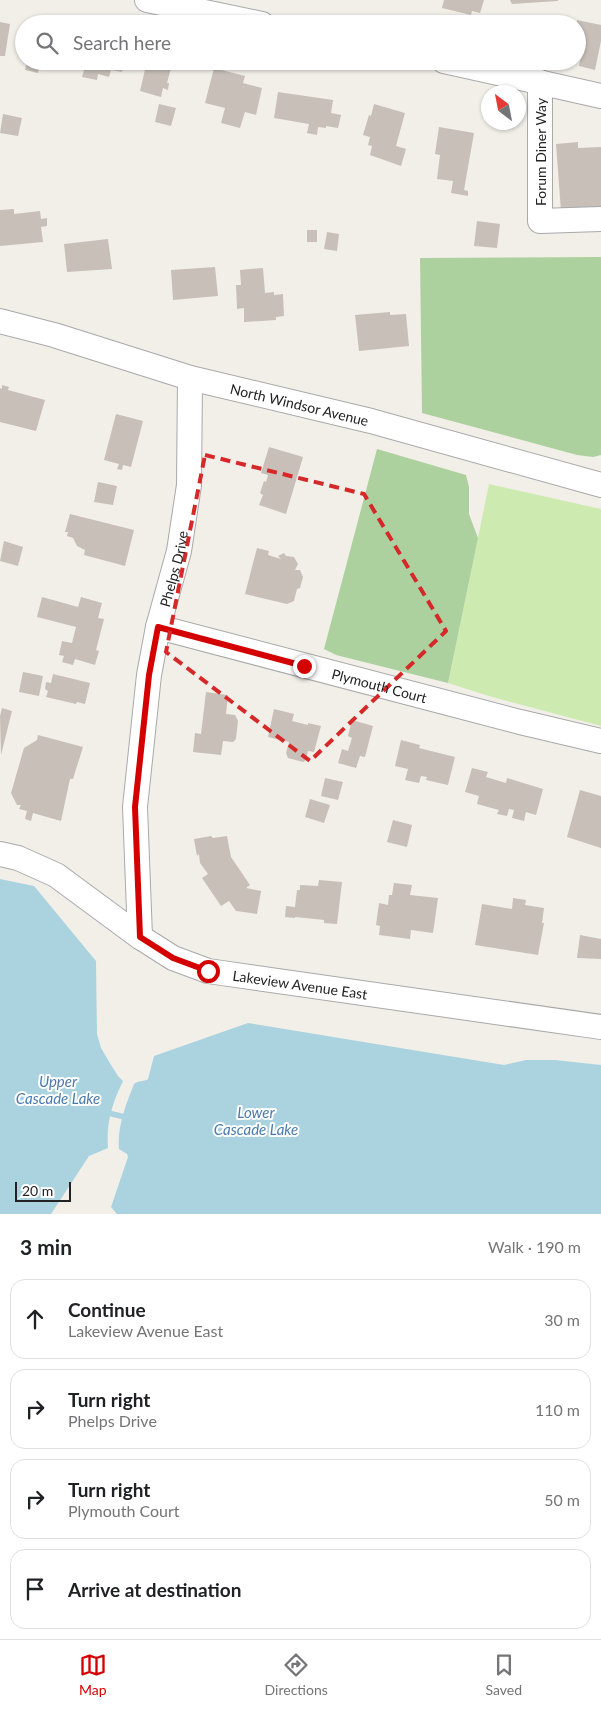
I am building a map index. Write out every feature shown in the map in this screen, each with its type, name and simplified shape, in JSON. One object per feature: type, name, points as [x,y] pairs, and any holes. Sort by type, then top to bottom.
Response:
[{"type":"street","points":[[147,0],[219,15]]},
{"type":"street","points":[[485,70],[601,96]]},
{"type":"street","name":"Forum Diner Way","points":[[540,82],[540,221],[601,219]]},
{"type":"street","name":"North Windsor Avenue","points":[[0,321],[190,378],[371,422],[601,484]]},
{"type":"street","name":"Phelps Drive","points":[[140,937],[135,807],[149,675],[158,627],[180,550],[188,485],[190,378]]},
{"type":"street","name":"Plymouth Court","points":[[158,627],[482,712],[601,741]]},
{"type":"street","name":"Lakeview Avenue East","points":[[0,854],[18,858],[56,875],[140,937],[173,958],[208,971],[601,1027]]},
{"type":"highlighted area","points":[[205,455],[364,494],[446,631],[310,761],[166,652]]},
{"type":"green space","points":[[601,257],[601,455],[593,457],[577,455],[422,413],[420,258]]},
{"type":"green space","points":[[377,449],[466,475],[469,487],[469,514],[478,538],[448,683],[336,655],[324,649]]},
{"type":"green space","points":[[489,484],[601,509],[601,726],[492,697],[448,683]]},
{"type":"water","name":"Upper Cascade Lake","points":[[0,879],[34,886],[96,961],[97,1034],[101,1048],[123,1081],[111,1114],[108,1130],[108,1148],[89,1156],[51,1214],[0,1214]]},
{"type":"water","name":"Lower Cascade Lake","points":[[248,1023],[504,1065],[526,1060],[555,1060],[601,1065],[601,1214],[117,1214],[111,1207],[128,1157],[127,1154],[119,1149],[119,1132],[134,1084],[148,1079],[154,1056]]},
{"type":"building","points":[[444,0],[484,0],[480,13],[472,11],[471,15],[442,8]]},
{"type":"building","points":[[510,0],[558,0],[558,1],[512,4]]},
{"type":"building","points":[[0,22],[10,24],[5,56],[0,56]]},
{"type":"building","points":[[586,22],[601,25],[601,41],[595,70],[586,68]]},
{"type":"building","points":[[25,70],[38,70],[38,73]]},
{"type":"building","points":[[84,70],[111,70],[109,77],[98,74],[97,80],[82,77]]},
{"type":"building","points":[[145,70],[170,70],[167,83],[169,83],[168,90],[163,88],[161,97],[140,91]]},
{"type":"building","points":[[213,70],[222,70],[245,76],[243,83],[262,88],[256,115],[245,112],[240,128],[221,123],[225,108],[205,103]]},
{"type":"building","points":[[278,92],[333,100],[331,113],[341,115],[338,128],[318,127],[317,135],[307,133],[309,124],[274,118]]},
{"type":"building","points":[[159,104],[176,108],[171,126],[155,122]]},
{"type":"building","points":[[374,104],[405,113],[396,146],[406,149],[401,166],[370,155],[372,146],[368,145],[370,137],[363,135]]},
{"type":"building","points":[[3,114],[22,118],[18,136],[0,133]]},
{"type":"building","points":[[439,127],[474,133],[464,190],[468,191],[468,196],[451,193],[453,181],[437,179],[440,155],[435,154]]},
{"type":"building","points":[[578,142],[578,148],[601,147],[601,208],[561,211],[556,144]]},
{"type":"building","points":[[14,209],[14,214],[40,211],[41,219],[47,218],[47,226],[41,227],[43,242],[0,246],[0,210]]},
{"type":"building","points":[[477,221],[500,224],[497,248],[474,246]]},
{"type":"building","points":[[307,230],[317,230],[317,242],[307,242]]},
{"type":"building","points":[[327,232],[339,234],[337,251],[324,249]]},
{"type":"building","points":[[108,239],[112,269],[67,272],[64,244]]},
{"type":"building","points":[[215,267],[218,296],[173,300],[171,270]]},
{"type":"building","points":[[263,268],[265,293],[283,294],[284,316],[276,317],[276,320],[244,322],[244,308],[237,309],[236,285],[241,285],[240,270]]},
{"type":"building","points":[[390,312],[390,315],[406,314],[409,346],[359,351],[355,315]]},
{"type":"building","points":[[2,385],[9,387],[8,390],[45,400],[36,431],[0,422],[0,388],[2,389]]},
{"type":"building","points":[[116,414],[143,421],[131,467],[123,465],[122,470],[117,469],[119,464],[104,460]]},
{"type":"building","points":[[269,447],[303,457],[286,514],[259,505],[263,495],[260,493],[268,475],[261,473]]},
{"type":"building","points":[[98,482],[117,486],[113,505],[94,502]]},
{"type":"building","points":[[70,514],[134,530],[125,566],[84,555],[85,550],[77,546],[73,538],[67,536],[68,532],[65,532]]},
{"type":"building","points":[[4,541],[23,547],[18,566],[0,561]]},
{"type":"building","points":[[257,548],[269,551],[268,555],[281,559],[278,556],[284,553],[286,556],[294,557],[298,564],[295,570],[300,570],[303,577],[294,601],[287,604],[245,594]]},
{"type":"building","points":[[42,597],[78,607],[81,597],[102,603],[98,618],[104,619],[96,650],[99,651],[95,665],[75,659],[73,665],[62,662],[64,656],[59,655],[62,641],[72,643],[76,627],[37,617]]},
{"type":"building","points":[[23,672],[43,676],[39,696],[19,692]]},
{"type":"building","points":[[53,674],[90,683],[85,704],[77,702],[76,704],[46,697],[48,691],[45,689],[46,682],[51,683]]},
{"type":"building","points":[[206,692],[228,695],[226,714],[235,715],[238,721],[236,739],[233,742],[223,741],[221,755],[193,752],[195,733],[201,734]]},
{"type":"building","points":[[2,708],[12,711],[1,755],[0,716]]},
{"type":"building","points":[[274,709],[294,714],[292,721],[321,726],[314,752],[308,751],[306,760],[303,762],[288,758],[286,753],[289,742],[268,737]]},
{"type":"building","points":[[352,720],[373,726],[365,757],[360,756],[356,768],[338,763],[342,749],[348,751],[352,738],[348,736]]},
{"type":"building","points":[[38,735],[83,747],[73,779],[70,779],[61,821],[33,813],[31,821],[25,819],[27,811],[19,809],[21,805],[17,805],[11,793],[24,748],[37,740]]},
{"type":"building","points":[[401,740],[420,745],[419,748],[455,757],[448,785],[426,780],[427,777],[421,776],[419,783],[405,780],[408,769],[395,766]]},
{"type":"building","points":[[472,768],[488,772],[486,777],[506,783],[507,778],[543,789],[536,815],[526,812],[524,821],[512,818],[514,810],[509,809],[507,816],[497,814],[499,810],[477,804],[479,796],[465,792]]},
{"type":"building","points":[[325,778],[343,782],[338,800],[321,796]]},
{"type":"building","points":[[580,790],[601,796],[601,848],[567,837]]},
{"type":"building","points":[[310,799],[330,805],[324,823],[305,817]]},
{"type":"building","points":[[393,820],[412,825],[407,847],[387,842]]},
{"type":"building","points":[[211,836],[213,838],[227,836],[231,857],[250,885],[246,888],[261,891],[257,914],[236,911],[229,901],[221,906],[202,878],[208,874],[200,863],[199,854],[197,856],[194,839]]},
{"type":"building","points":[[319,880],[342,882],[337,924],[324,923],[324,920],[285,917],[286,906],[295,907],[297,890],[300,890],[300,885],[318,886]]},
{"type":"building","points":[[394,883],[412,885],[410,895],[438,898],[433,933],[411,930],[410,939],[379,935],[380,926],[376,925],[379,903],[388,905],[389,895],[392,895]]},
{"type":"building","points":[[513,898],[526,900],[525,905],[544,908],[542,923],[544,923],[538,955],[475,945],[482,904],[512,909]]},
{"type":"building","points":[[580,935],[601,939],[601,959],[577,958]]},
{"type":"waterway","points":[[104,1112],[129,1118]]},
{"type":"route","points":[[208,971],[173,958],[140,937],[135,807],[149,675],[158,627],[304,666]]}]
